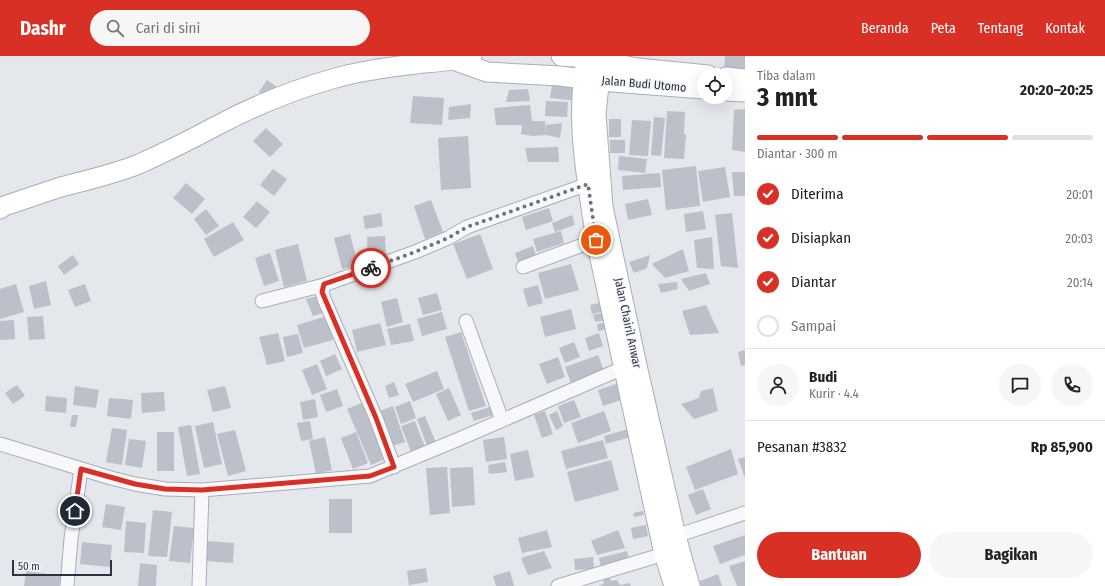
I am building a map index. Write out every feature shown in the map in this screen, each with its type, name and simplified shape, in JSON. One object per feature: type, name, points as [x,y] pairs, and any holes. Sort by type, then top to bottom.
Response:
[{"type":"main road","name":"Jalan Budi Utomo","points":[[561,56],[594,58],[638,68],[697,74]]},
{"type":"main road","name":"Jalan Budi Utomo","points":[[464,58],[487,72],[697,88]]},
{"type":"main road","points":[[0,208],[137,164],[193,139],[250,110],[302,88],[335,78],[377,69],[464,58]]},
{"type":"main road","name":"Jalan Chairil Anwar","points":[[594,58],[591,79],[582,110],[582,133],[596,240],[623,368],[676,536],[690,586]]},
{"type":"main road","points":[[733,78],[745,79]]},
{"type":"main road","name":"Jalan Chairil Anwar","points":[[591,79],[596,114],[603,207],[647,444],[664,554],[674,586]]},
{"type":"main road","points":[[733,91],[745,92]]},
{"type":"street","points":[[262,301],[324,284],[415,252],[448,238],[467,227],[588,184]]},
{"type":"street","points":[[523,268],[596,240]]},
{"type":"street","points":[[324,284],[322,292],[324,299],[376,418],[394,467]]},
{"type":"street","points":[[466,321],[502,420]]},
{"type":"street","points":[[1,440],[81,469],[135,484],[165,489],[202,490],[370,476],[623,368]]},
{"type":"street","points":[[67,586],[71,539],[81,469]]},
{"type":"street","points":[[199,586],[202,490]]},
{"type":"street","points":[[676,536],[745,513]]},
{"type":"street","points":[[558,586],[664,554]]},
{"type":"building","points":[[725,56],[745,56],[745,72],[733,71],[733,68],[724,68]]},
{"type":"building","points":[[267,80],[277,87],[269,99],[259,92]]},
{"type":"building","points":[[579,84],[578,101],[550,98],[552,85]]},
{"type":"building","points":[[528,89],[530,101],[506,102],[509,90]]},
{"type":"building","points":[[413,96],[444,98],[442,125],[410,123]]},
{"type":"building","points":[[546,101],[568,102],[567,117],[545,116]]},
{"type":"building","points":[[471,104],[470,118],[448,120],[449,107]]},
{"type":"building","points":[[530,105],[532,121],[545,121],[546,135],[533,136],[521,134],[522,125],[496,125],[494,108]]},
{"type":"building","points":[[745,109],[745,152],[732,150],[734,110]]},
{"type":"building","points":[[667,111],[685,112],[684,134],[686,135],[684,159],[664,158]]},
{"type":"building","points":[[654,117],[665,118],[661,156],[651,155]]},
{"type":"building","points":[[609,119],[621,119],[621,137],[609,137]]},
{"type":"building","points":[[632,120],[651,121],[648,156],[629,155]]},
{"type":"building","points":[[562,123],[560,138],[546,135],[546,125]]},
{"type":"building","points":[[266,128],[283,144],[270,157],[253,141]]},
{"type":"building","points":[[468,136],[471,188],[441,190],[438,138]]},
{"type":"building","points":[[610,140],[625,140],[625,153],[610,153]]},
{"type":"building","points":[[558,147],[559,162],[528,162],[525,148]]},
{"type":"building","points":[[619,156],[647,159],[645,173],[618,170]]},
{"type":"building","points":[[696,166],[700,206],[666,210],[662,170]]},
{"type":"building","points":[[725,167],[730,197],[703,202],[698,171]]},
{"type":"building","points":[[273,169],[287,179],[274,196],[260,185]]},
{"type":"building","points":[[732,172],[745,172],[745,196],[734,196]]},
{"type":"building","points":[[660,173],[661,187],[623,190],[622,176]]},
{"type":"building","points":[[186,183],[205,199],[192,214],[173,198]]},
{"type":"building","points":[[648,199],[652,215],[628,220],[625,204]]},
{"type":"building","points":[[431,200],[443,232],[425,239],[414,206]]},
{"type":"building","points":[[257,201],[270,212],[256,228],[243,217]]},
{"type":"building","points":[[549,208],[553,221],[526,230],[522,217]]},
{"type":"building","points":[[206,209],[219,226],[206,235],[194,219]]},
{"type":"building","points":[[703,211],[706,229],[686,232],[684,214]]},
{"type":"building","points":[[381,213],[383,226],[365,229],[363,216]]},
{"type":"building","points":[[732,213],[738,268],[721,266],[715,215]]},
{"type":"building","points":[[572,215],[575,225],[555,232],[552,223]]},
{"type":"building","points":[[233,222],[244,240],[214,257],[204,239]]},
{"type":"building","points":[[561,231],[564,243],[537,252],[533,239]]},
{"type":"building","points":[[350,234],[358,265],[342,269],[334,238]]},
{"type":"building","points":[[480,234],[493,269],[467,279],[453,244]]},
{"type":"building","points":[[385,236],[386,258],[368,259],[367,237]]},
{"type":"building","points":[[712,237],[714,269],[697,268],[694,240]]},
{"type":"building","points":[[298,244],[307,281],[284,287],[275,250]]},
{"type":"building","points":[[533,246],[537,258],[519,264],[515,253]]},
{"type":"building","points":[[683,249],[689,271],[665,278],[652,264]]},
{"type":"building","points":[[270,253],[279,281],[264,286],[255,258]]},
{"type":"building","points":[[73,255],[79,264],[64,275],[58,266]]},
{"type":"building","points":[[650,255],[647,268],[634,273],[629,262]]},
{"type":"building","points":[[571,264],[579,290],[545,299],[538,273]]},
{"type":"building","points":[[706,273],[710,284],[689,291],[681,279]]},
{"type":"building","points":[[46,281],[51,305],[34,309],[29,286]]},
{"type":"building","points":[[677,282],[678,289],[661,293],[658,284]]},
{"type":"building","points":[[16,284],[24,312],[0,319],[0,289]]},
{"type":"building","points":[[85,284],[91,301],[75,307],[68,290]]},
{"type":"building","points":[[538,285],[543,303],[528,307],[523,289]]},
{"type":"building","points":[[437,293],[442,310],[423,315],[418,298]]},
{"type":"building","points":[[317,296],[323,313],[313,316],[306,299]]},
{"type":"building","points":[[397,298],[403,322],[387,327],[381,302]]},
{"type":"building","points":[[604,302],[606,311],[592,314],[590,305]]},
{"type":"building","points":[[706,305],[719,333],[690,335],[682,311]]},
{"type":"building","points":[[571,309],[576,329],[545,337],[540,317]]},
{"type":"building","points":[[442,312],[447,329],[422,336],[417,319]]},
{"type":"building","points":[[606,312],[607,320],[595,322],[593,315]]},
{"type":"building","points":[[43,316],[45,339],[29,340],[27,317]]},
{"type":"building","points":[[327,316],[333,340],[304,348],[297,325]]},
{"type":"building","points":[[14,320],[15,339],[0,340],[0,321]]},
{"type":"building","points":[[607,322],[608,329],[598,331],[597,324]]},
{"type":"building","points":[[380,323],[386,345],[357,352],[352,330]]},
{"type":"building","points":[[410,324],[414,341],[391,345],[387,329]]},
{"type":"building","points":[[461,332],[486,406],[469,411],[445,337]]},
{"type":"building","points":[[278,333],[285,361],[267,365],[259,337]]},
{"type":"building","points":[[599,333],[603,346],[589,351],[585,338]]},
{"type":"building","points":[[298,334],[303,353],[287,357],[283,337]]},
{"type":"building","points":[[574,342],[580,357],[565,363],[559,348]]},
{"type":"building","points":[[745,350],[745,365],[741,366],[738,352]]},
{"type":"building","points":[[335,354],[342,369],[326,376],[320,361]]},
{"type":"building","points":[[598,355],[604,371],[571,383],[565,367]]},
{"type":"building","points":[[558,357],[565,377],[547,384],[539,364]]},
{"type":"building","points":[[317,364],[327,389],[312,395],[302,370]]},
{"type":"building","points":[[437,371],[444,389],[413,402],[405,384]]},
{"type":"building","points":[[394,382],[399,395],[389,398],[385,386]]},
{"type":"building","points":[[619,383],[624,399],[603,406],[598,390]]},
{"type":"building","points":[[17,385],[25,396],[13,404],[5,393]]},
{"type":"building","points":[[75,386],[99,390],[96,408],[73,405]]},
{"type":"building","points":[[225,386],[231,408],[213,412],[207,390]]},
{"type":"building","points":[[449,388],[461,415],[448,421],[436,394]]},
{"type":"building","points":[[713,388],[718,411],[694,419],[681,404],[699,398],[701,391]]},
{"type":"building","points":[[337,389],[343,406],[326,412],[320,395]]},
{"type":"building","points":[[164,392],[165,411],[142,413],[141,393]]},
{"type":"building","points":[[46,396],[67,398],[66,413],[45,411]]},
{"type":"building","points":[[109,398],[133,400],[131,419],[107,416]]},
{"type":"building","points":[[315,399],[318,417],[303,420],[300,402]]},
{"type":"building","points":[[574,400],[581,417],[564,423],[558,406]]},
{"type":"building","points":[[410,401],[416,418],[401,424],[395,407]]},
{"type":"building","points":[[364,402],[387,458],[371,465],[347,409]]},
{"type":"building","points":[[393,406],[405,442],[389,447],[377,412]]},
{"type":"building","points":[[490,407],[493,415],[474,421],[471,413]]},
{"type":"building","points":[[545,411],[553,434],[542,438],[534,415]]},
{"type":"building","points":[[557,411],[563,426],[556,430],[549,415]]},
{"type":"building","points":[[604,411],[611,431],[578,443],[571,423]]},
{"type":"building","points":[[72,415],[78,415],[76,427],[70,427]]},
{"type":"building","points":[[425,416],[436,443],[427,446],[417,419]]},
{"type":"building","points":[[310,421],[313,439],[301,441],[297,423]]},
{"type":"building","points":[[415,421],[425,447],[411,452],[401,426]]},
{"type":"building","points":[[213,422],[222,464],[204,468],[195,426]]},
{"type":"building","points":[[191,425],[200,474],[187,476],[178,427]]},
{"type":"building","points":[[112,428],[127,430],[122,465],[106,462]]},
{"type":"building","points":[[628,429],[631,437],[606,444],[604,436]]},
{"type":"building","points":[[235,430],[246,471],[228,476],[217,434]]},
{"type":"building","points":[[157,432],[174,432],[174,471],[157,471]]},
{"type":"building","points":[[356,432],[368,463],[353,469],[341,438]]},
{"type":"building","points":[[325,437],[332,470],[316,474],[309,441]]},
{"type":"building","points":[[504,437],[507,459],[486,462],[483,440]]},
{"type":"building","points":[[129,439],[146,441],[142,468],[125,465]]},
{"type":"building","points":[[603,440],[608,458],[566,469],[561,451]]},
{"type":"building","points":[[731,449],[738,474],[695,490],[686,467]]},
{"type":"building","points":[[528,450],[534,477],[515,481],[510,454]]},
{"type":"building","points":[[745,457],[745,478],[738,459]]},
{"type":"building","points":[[611,460],[619,490],[575,502],[567,472]]},
{"type":"building","points":[[505,462],[507,472],[489,474],[488,465]]},
{"type":"building","points":[[447,467],[450,513],[430,515],[426,468]]},
{"type":"building","points":[[473,467],[475,505],[452,507],[450,468]]},
{"type":"building","points":[[703,489],[711,509],[696,515],[688,495]]},
{"type":"building","points":[[329,499],[352,499],[352,533],[329,533]]},
{"type":"building","points":[[106,504],[125,507],[121,530],[102,527]]},
{"type":"building","points":[[153,510],[172,512],[167,557],[148,556]]},
{"type":"building","points":[[643,511],[644,515],[634,517],[633,513]]},
{"type":"building","points":[[126,521],[146,523],[144,553],[124,552]]},
{"type":"building","points":[[646,525],[648,536],[633,539],[631,528]]},
{"type":"building","points":[[174,526],[194,528],[190,563],[169,561]]},
{"type":"building","points":[[547,530],[552,547],[522,553],[518,538]]},
{"type":"building","points":[[618,530],[625,548],[597,555],[591,541]]},
{"type":"building","points":[[745,535],[745,555],[720,564],[713,546]]},
{"type":"building","points":[[206,541],[234,543],[233,563],[205,561]]},
{"type":"building","points":[[82,542],[112,545],[110,567],[80,564]]},
{"type":"building","points":[[544,551],[552,568],[528,575],[521,558]]},
{"type":"building","points":[[627,551],[629,560],[601,567],[599,558]]},
{"type":"building","points":[[593,557],[594,569],[575,570],[574,559]]},
{"type":"building","points":[[745,561],[745,586],[737,586],[729,566]]},
{"type":"building","points":[[140,563],[157,565],[156,586],[138,586]]},
{"type":"building","points":[[426,568],[428,582],[409,585],[407,571]]},
{"type":"building","points":[[26,571],[61,576],[59,586],[24,586]]},
{"type":"building","points":[[510,571],[514,586],[496,586],[493,576]]},
{"type":"building","points":[[718,574],[722,586],[701,586],[700,581]]},
{"type":"building","points":[[609,575],[611,581],[617,580],[620,585],[629,583],[631,586],[599,586],[604,583],[602,577]]},
{"type":"way so far","points":[[371,268],[448,238],[467,227],[588,184],[588,194],[596,240]]},
{"type":"route","points":[[75,511],[81,469],[135,484],[165,489],[202,490],[370,476],[394,467],[376,418],[322,292],[324,284],[371,268]]}]
